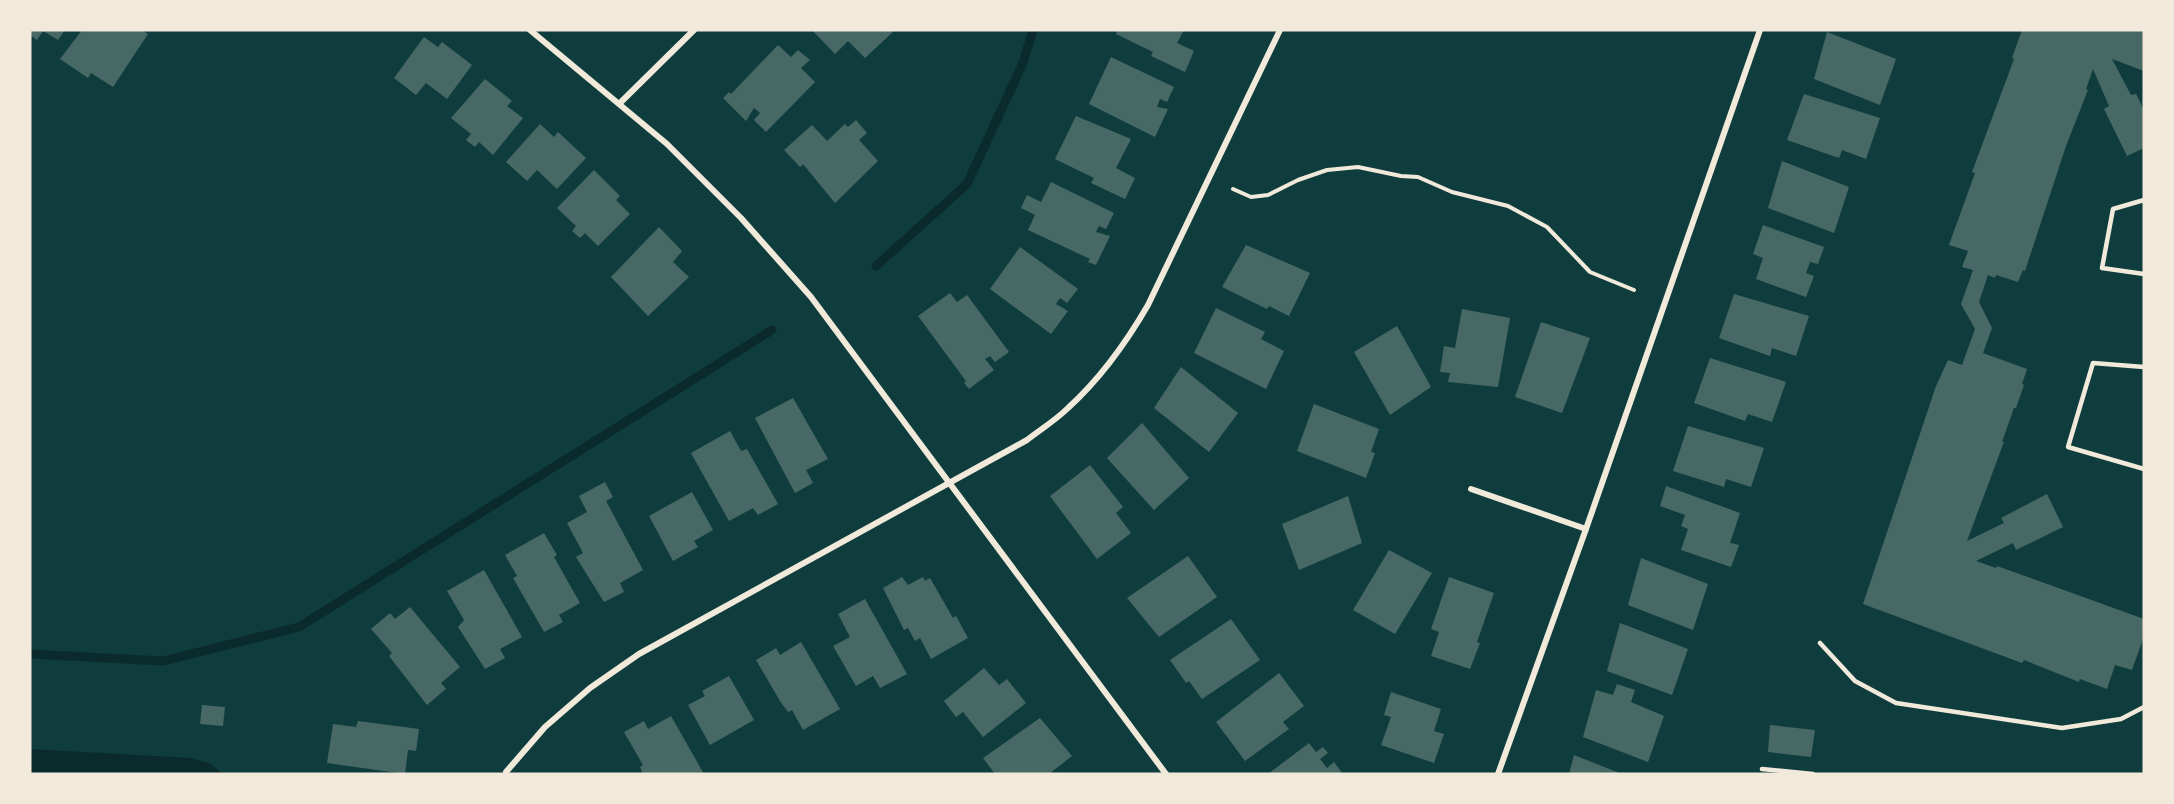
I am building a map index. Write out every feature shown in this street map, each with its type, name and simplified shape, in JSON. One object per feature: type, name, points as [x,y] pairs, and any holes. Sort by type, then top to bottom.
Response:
[{"type":"street","points":[[530,30],[667,144],[741,218],[803,288],[951,483],[1166,774]]},
{"type":"street","points":[[620,103],[694,30]]},
{"type":"street","points":[[506,772],[545,727],[590,688],[639,654],[1027,440],[1068,409],[1103,372],[1128,340],[1148,305],[1280,30]]},
{"type":"street","points":[[1498,774],[1586,530],[1760,30]]},
{"type":"street","points":[[1471,489],[1586,530]]},
{"type":"lane","points":[[2144,200],[2113,209],[2102,268],[2144,274]]},
{"type":"lane","points":[[2144,367],[2093,363],[2068,447],[2144,469]]},
{"type":"lane","points":[[1820,643],[1855,681],[1896,703],[2062,728],[2121,719],[2144,706]]},
{"type":"lane","points":[[1762,769],[1813,774]]},
{"type":"path","points":[[1233,189],[1251,197],[1268,195],[1298,180],[1327,170],[1358,167],[1401,176],[1418,177],[1452,192],[1508,206],[1547,226],[1590,272],[1634,290]]},
{"type":"water","points":[[30,749],[192,758],[211,764],[223,774],[30,774]]},
{"type":"building","points":[[30,30],[65,30],[58,40],[43,31],[37,40],[30,35]]},
{"type":"building","points":[[82,30],[142,30],[148,34],[113,87],[91,73],[88,78],[60,59]]},
{"type":"building","points":[[812,30],[895,30],[865,58],[848,41],[835,54]]},
{"type":"building","points":[[1118,30],[1184,30],[1177,43],[1194,51],[1185,72],[1151,56],[1153,52],[1116,34]]},
{"type":"building","points":[[2022,30],[2144,30],[2144,71],[2112,59],[2131,95],[2136,94],[2144,110],[2144,148],[2127,156],[2104,109],[2109,106],[2093,69],[2086,89],[2088,90],[2066,146],[2025,271],[2023,270],[2018,282],[1996,275],[1995,278],[1988,275],[1979,302],[1992,328],[1983,353],[2027,369],[2016,408],[2014,408],[2002,442],[2004,442],[1967,541],[2004,523],[2001,518],[2047,494],[2063,527],[2016,550],[2013,543],[1976,561],[1996,568],[1997,566],[2144,619],[2144,636],[2132,670],[2115,665],[2107,689],[2080,679],[2079,682],[2024,660],[2022,663],[1863,604],[1936,386],[1948,360],[1962,365],[1975,329],[1961,304],[1973,270],[1962,267],[1968,251],[1949,245]]},
{"type":"building","points":[[1827,32],[1896,59],[1880,105],[1814,79]]},
{"type":"building","points":[[424,37],[438,47],[442,42],[472,65],[447,99],[426,83],[416,95],[394,78]]},
{"type":"building","points":[[778,45],[791,57],[798,50],[810,60],[801,68],[815,82],[766,132],[754,120],[760,113],[754,108],[746,121],[723,98],[729,92],[731,94]]},
{"type":"building","points":[[1111,57],[1174,87],[1167,102],[1160,99],[1157,107],[1168,109],[1155,137],[1089,104]]},
{"type":"building","points":[[485,79],[512,101],[507,106],[523,118],[493,155],[479,142],[475,147],[466,140],[471,134],[451,118]]},
{"type":"building","points":[[1804,94],[1880,118],[1866,159],[1842,150],[1839,158],[1787,140]]},
{"type":"building","points":[[1076,116],[1131,139],[1116,168],[1135,178],[1125,199],[1091,183],[1094,178],[1055,159]]},
{"type":"building","points":[[856,120],[867,133],[859,140],[878,161],[835,203],[803,164],[800,167],[784,150],[812,125],[827,141],[845,124],[848,127]]},
{"type":"building","points":[[540,124],[554,137],[558,132],[586,158],[557,189],[537,170],[527,181],[506,162]]},
{"type":"building","points":[[1782,161],[1849,187],[1834,233],[1768,208]]},
{"type":"building","points":[[594,170],[620,196],[616,200],[630,214],[598,246],[585,233],[580,238],[572,231],[576,226],[557,208]]},
{"type":"building","points":[[1051,182],[1114,213],[1106,229],[1099,226],[1096,232],[1110,236],[1096,265],[1088,262],[1090,259],[1028,230],[1035,215],[1021,208],[1027,195],[1041,202]]},
{"type":"building","points":[[1763,225],[1824,247],[1818,264],[1810,262],[1806,273],[1814,276],[1806,297],[1756,279],[1763,258],[1753,254]]},
{"type":"building","points":[[659,227],[682,251],[673,262],[689,277],[648,316],[611,277]]},
{"type":"building","points":[[1246,245],[1310,273],[1289,316],[1269,306],[1267,309],[1222,287]]},
{"type":"building","points":[[1020,247],[1078,289],[1067,303],[1060,298],[1056,304],[1068,311],[1051,334],[990,289]]},
{"type":"building","points":[[950,293],[957,302],[967,295],[1009,352],[995,362],[990,356],[985,359],[994,370],[969,389],[964,383],[966,381],[918,316]]},
{"type":"building","points":[[1734,294],[1809,316],[1796,356],[1772,348],[1770,356],[1719,338]]},
{"type":"building","points":[[1216,308],[1265,332],[1261,339],[1284,351],[1266,389],[1194,353]]},
{"type":"building","points":[[1462,309],[1510,318],[1498,387],[1448,382],[1450,373],[1440,372],[1444,346],[1455,348]]},
{"type":"building","points":[[1541,322],[1590,338],[1562,413],[1515,397]]},
{"type":"building","points":[[1397,326],[1431,387],[1390,415],[1354,352]]},
{"type":"building","points":[[1710,358],[1786,382],[1772,422],[1748,414],[1745,421],[1694,403]]},
{"type":"building","points":[[1181,367],[1238,413],[1209,452],[1154,408]]},
{"type":"building","points":[[793,398],[828,459],[806,470],[813,483],[795,493],[755,418]]},
{"type":"building","points":[[1314,404],[1379,429],[1371,452],[1375,453],[1366,478],[1297,451]]},
{"type":"building","points":[[1142,423],[1189,478],[1154,510],[1107,458]]},
{"type":"building","points":[[1688,426],[1764,448],[1751,487],[1726,479],[1724,487],[1673,471]]},
{"type":"building","points":[[730,431],[741,451],[747,449],[778,504],[758,515],[753,508],[729,521],[691,453]]},
{"type":"building","points":[[1090,465],[1123,507],[1116,513],[1131,533],[1097,559],[1050,496]]},
{"type":"building","points":[[605,482],[613,497],[606,501],[643,570],[620,583],[624,592],[604,602],[576,557],[583,553],[567,523],[587,512],[579,496]]},
{"type":"building","points":[[1666,486],[1740,513],[1730,543],[1739,545],[1731,567],[1681,550],[1688,529],[1681,526],[1685,515],[1660,506]]},
{"type":"building","points":[[692,492],[713,530],[694,541],[698,547],[673,561],[649,516]]},
{"type":"building","points":[[1348,496],[1362,543],[1299,570],[1282,524]]},
{"type":"building","points":[[544,533],[557,555],[554,557],[580,603],[559,615],[563,622],[544,632],[513,578],[517,576],[505,555]]},
{"type":"building","points":[[1389,550],[1432,573],[1395,634],[1353,610]]},
{"type":"building","points":[[1188,556],[1217,597],[1159,637],[1127,598]]},
{"type":"building","points":[[1641,558],[1708,584],[1693,630],[1628,605]]},
{"type":"building","points":[[484,570],[522,637],[500,649],[505,658],[485,669],[458,627],[464,620],[447,591]]},
{"type":"building","points":[[902,577],[908,585],[923,577],[925,581],[930,578],[953,618],[956,616],[968,638],[931,659],[920,638],[915,641],[908,628],[904,630],[883,588]]},
{"type":"building","points":[[1449,577],[1494,593],[1470,669],[1431,656],[1439,632],[1431,629]]},
{"type":"building","points":[[865,599],[907,674],[880,688],[873,676],[856,686],[833,646],[850,637],[838,614]]},
{"type":"building","points":[[410,607],[460,667],[441,683],[446,689],[427,705],[389,656],[392,653],[371,629],[390,613],[395,619]]},
{"type":"building","points":[[1231,619],[1260,660],[1202,699],[1189,681],[1186,683],[1170,660]]},
{"type":"building","points":[[1620,623],[1688,649],[1672,695],[1607,671]]},
{"type":"building","points":[[801,642],[840,709],[803,730],[792,710],[788,712],[780,701],[756,660],[776,648],[780,655]]},
{"type":"building","points":[[984,668],[999,685],[1007,679],[1026,703],[983,737],[963,712],[956,717],[944,701]]},
{"type":"building","points":[[1279,673],[1304,706],[1283,722],[1289,729],[1245,761],[1216,722]]},
{"type":"building","points":[[729,676],[754,720],[710,745],[688,705],[705,696],[702,691]]},
{"type":"building","points":[[1617,684],[1635,690],[1631,702],[1664,716],[1648,762],[1583,737],[1596,690],[1613,695]]},
{"type":"building","points":[[1391,692],[1441,709],[1434,731],[1444,734],[1434,763],[1381,745],[1391,717],[1384,715]]},
{"type":"building","points":[[202,705],[225,707],[223,726],[200,724]]},
{"type":"building","points":[[671,716],[704,774],[643,774],[640,767],[643,765],[624,732],[644,721],[648,729]]},
{"type":"building","points":[[1040,718],[1072,756],[1049,774],[995,774],[983,758]]},
{"type":"building","points":[[358,721],[419,729],[416,751],[408,750],[405,774],[327,763],[333,724],[356,727]]},
{"type":"building","points":[[1770,725],[1815,730],[1811,757],[1768,752]]},
{"type":"building","points":[[1309,743],[1316,752],[1323,747],[1328,753],[1320,759],[1327,768],[1334,762],[1343,774],[1268,774]]},
{"type":"building","points":[[1574,755],[1622,774],[1569,774]]},
{"type":"waterway","points":[[876,266],[967,184],[1023,63],[1033,30]]},
{"type":"waterway","points":[[30,654],[163,661],[299,627],[772,330]]}]
